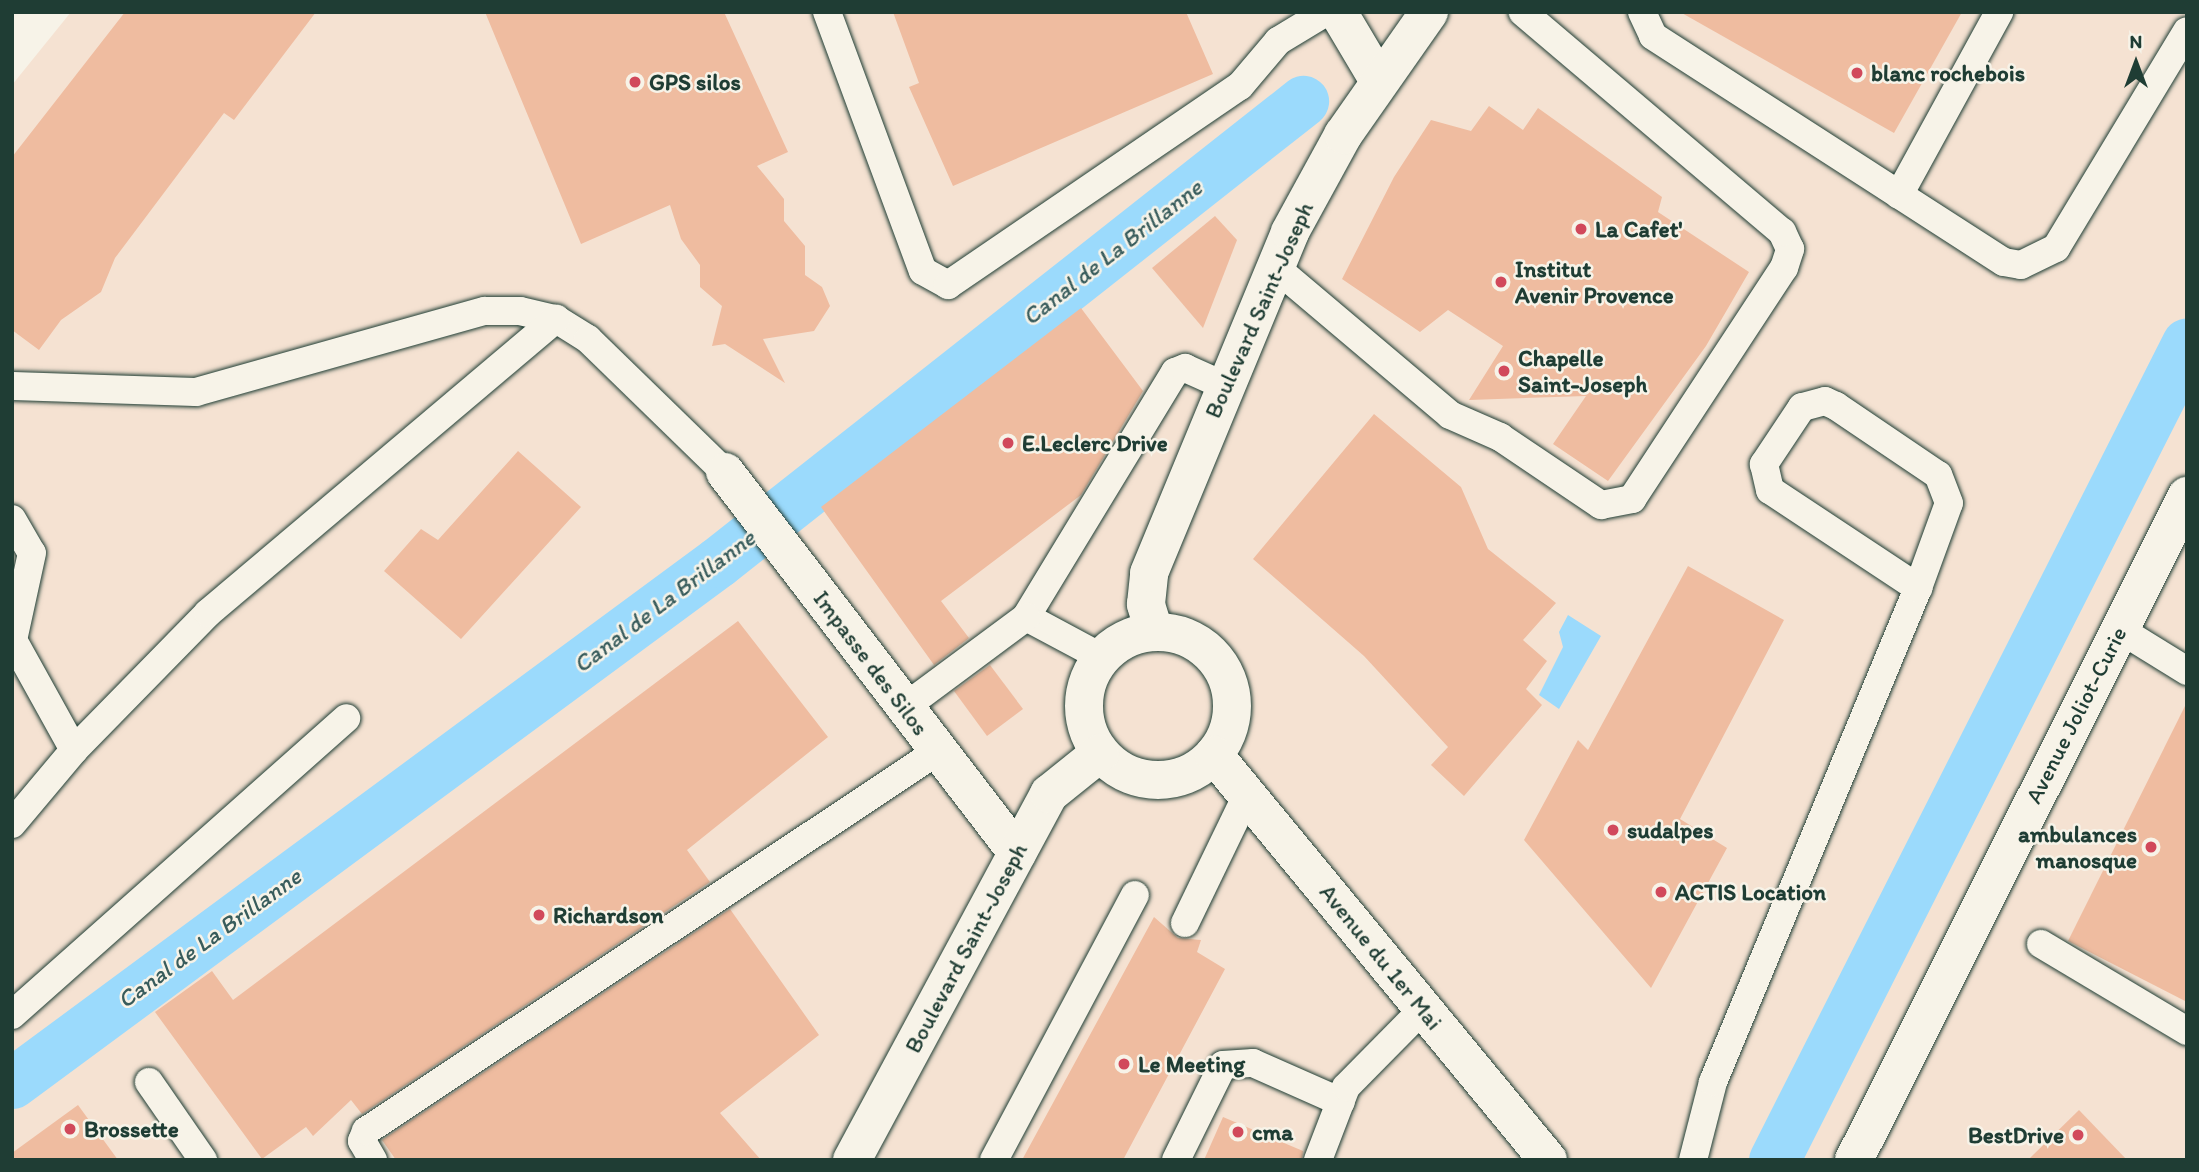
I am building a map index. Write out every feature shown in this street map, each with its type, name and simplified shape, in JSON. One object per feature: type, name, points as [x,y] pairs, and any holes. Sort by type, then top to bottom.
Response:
[{"type":"street","points":[[1338,12],[1380,81]]},
{"type":"street","name":"Boulevard Saint-Joseph","points":[[1154,631],[1146,604],[1149,573],[1275,267],[1317,180],[1380,81],[1429,12]]},
{"type":"street","name":"Impasse des Silos","points":[[725,472],[1017,853]]},
{"type":"street","name":"Avenue Joliot-Curie","points":[[1854,1160],[2187,496]]},
{"type":"street","points":[[1154,631],[1196,642],[1226,674],[1232,716],[1214,755],[1178,778],[1157,780],[1135,777],[1100,753],[1089,735],[1084,694],[1101,657],[1126,640],[1154,631]]},
{"type":"street","name":"Boulevard Saint-Joseph","points":[[858,1157],[1056,784],[1100,753]]},
{"type":"street","name":"Avenue du 1er Mai","points":[[1214,755],[1548,1160]]},
{"type":"lane","points":[[833,14],[923,271],[948,285],[1240,86],[1278,41],[1326,12]]},
{"type":"lane","points":[[1275,267],[1450,415],[1500,437],[1601,505],[1632,499],[1784,268],[1790,248],[1782,232],[1523,12]]},
{"type":"lane","points":[[1642,12],[1653,36],[2004,262],[2039,261],[2056,248],[2187,31]]},
{"type":"lane","points":[[1899,195],[1998,12]]},
{"type":"lane","points":[[12,386],[196,392],[485,311],[556,319],[588,339],[725,472]]},
{"type":"lane","points":[[12,824],[74,750],[208,612],[556,319]]},
{"type":"lane","points":[[905,707],[1026,617],[1175,372],[1185,368],[1225,386]]},
{"type":"lane","points":[[1693,1160],[1713,1082],[1918,588],[1949,503],[1946,484],[1836,406],[1825,401],[1802,407],[1764,464],[1770,490],[1918,588]]},
{"type":"lane","points":[[12,519],[32,553],[13,640],[74,750]]},
{"type":"lane","points":[[1026,617],[1101,657]]},
{"type":"lane","points":[[2119,629],[2187,671]]},
{"type":"lane","points":[[12,1015],[346,718]]},
{"type":"lane","points":[[373,1160],[363,1146],[366,1131],[938,751]]},
{"type":"lane","points":[[1185,923],[1247,795]]},
{"type":"lane","points":[[994,1160],[1135,895]]},
{"type":"lane","points":[[2041,944],[2187,1031]]},
{"type":"lane","points":[[1318,1160],[1340,1102],[1361,1065],[1423,1009]]},
{"type":"lane","points":[[1176,1160],[1223,1065],[1253,1063],[1340,1102]]},
{"type":"lane","points":[[149,1082],[203,1160]]},
{"type":"shaded area","points":[[71,12],[2187,12],[2187,1160],[12,1160],[12,85]]},
{"type":"water","points":[[1568,615],[1601,636],[1559,709],[1539,695],[1563,647],[1559,632]]},
{"type":"building","points":[[125,12],[316,12],[234,120],[224,113],[115,258],[101,292],[61,320],[39,350],[12,330],[12,157]]},
{"type":"building","name":"GPS silos","points":[[485,12],[724,12],[788,152],[757,166],[784,199],[784,221],[805,246],[805,275],[822,287],[830,306],[814,331],[763,339],[785,383],[725,344],[712,346],[722,306],[700,287],[700,265],[681,239],[670,205],[581,244]]},
{"type":"building","points":[[893,12],[1186,12],[1213,74],[953,186],[909,87],[919,83]]},
{"type":"building","name":"blanc rochebois","points":[[1680,12],[1962,12],[1894,133]]},
{"type":"building","points":[[1489,106],[1523,130],[1538,108],[1662,197],[1658,212],[1749,272],[1706,346],[1608,481],[1553,444],[1586,396],[1469,400],[1503,346],[1448,310],[1420,332],[1342,279],[1394,177],[1431,120],[1471,131]]},
{"type":"building","points":[[1215,216],[1237,240],[1203,328],[1152,268]]},
{"type":"building","name":"E.Leclerc Drive","points":[[1081,308],[1143,391],[1081,495],[941,601],[969,638],[934,665],[821,507]]},
{"type":"building","points":[[1374,414],[1461,487],[1488,549],[1556,603],[1523,640],[1547,661],[1526,689],[1542,705],[1464,796],[1431,765],[1448,747],[1364,656],[1253,559]]},
{"type":"building","points":[[518,451],[581,507],[461,639],[384,571],[421,529],[438,540]]},
{"type":"building","name":"sudalpes","points":[[1688,566],[1784,620],[1680,819],[1727,848],[1651,988],[1524,840],[1578,740],[1588,750]]},
{"type":"building","points":[[738,621],[828,737],[687,850],[710,882],[362,1114],[351,1100],[313,1136],[306,1127],[262,1159],[155,1012],[212,971],[233,1000]]},
{"type":"building","points":[[990,665],[1023,709],[987,736],[954,691]]},
{"type":"building","name":"ambulances manosque","points":[[2187,702],[2187,1002],[2068,941]]},
{"type":"building","points":[[730,909],[819,1035],[720,1113],[761,1160],[396,1160],[382,1140]]},
{"type":"building","name":"Le Meeting","points":[[1154,917],[1178,938],[1201,940],[1197,952],[1225,969],[1123,1160],[1022,1160]]},
{"type":"building","name":"Brossette","points":[[78,1105],[118,1160],[12,1160],[12,1153]]},
{"type":"building","name":"BestDrive","points":[[2079,1110],[2127,1160],[2028,1160]]},
{"type":"building","name":"cma","points":[[1223,1117],[1303,1151],[1302,1160],[1204,1160]]},
{"type":"waterway","name":"Canal de La Brillanne","points":[[12,1083],[718,562],[1303,101]]},
{"type":"waterway","points":[[1774,1160],[2187,343]]},
{"type":"place","name":"blanc rochebois","points":[[1857,73]]},
{"type":"place","name":"GPS silos","points":[[635,82]]},
{"type":"place","name":"La Cafet'","points":[[1581,229]]},
{"type":"place","name":"Institut Avenir Provence","points":[[1501,282]]},
{"type":"place","name":"Chapelle Saint-Joseph","points":[[1504,371]]},
{"type":"place","name":"E.Leclerc Drive","points":[[1008,443]]},
{"type":"place","name":"sudalpes","points":[[1613,830]]},
{"type":"place","name":"ambulances manosque","points":[[2151,847]]},
{"type":"place","name":"ACTIS Location","points":[[1661,892]]},
{"type":"place","name":"Richardson","points":[[539,915]]},
{"type":"place","name":"Le Meeting","points":[[1124,1064]]},
{"type":"place","name":"Brossette","points":[[70,1129]]},
{"type":"place","name":"cma","points":[[1238,1132]]},
{"type":"place","name":"BestDrive","points":[[2078,1135]]}]
